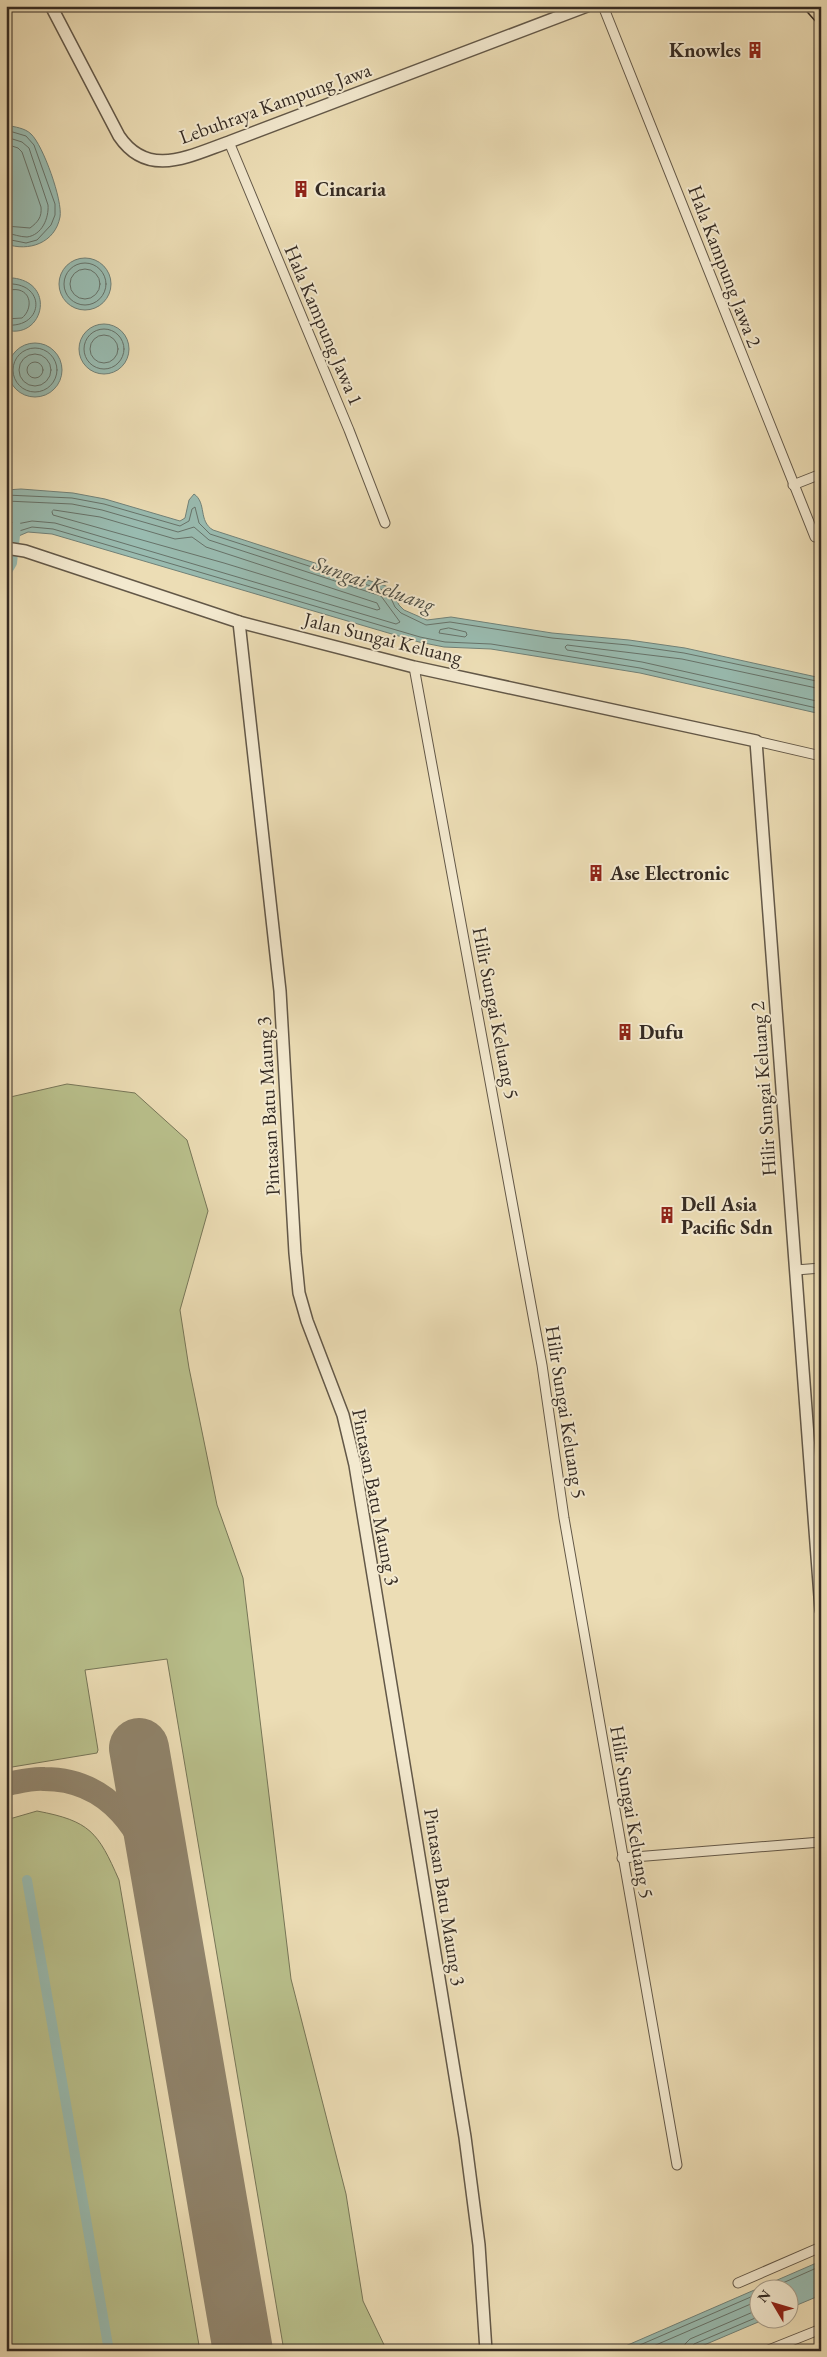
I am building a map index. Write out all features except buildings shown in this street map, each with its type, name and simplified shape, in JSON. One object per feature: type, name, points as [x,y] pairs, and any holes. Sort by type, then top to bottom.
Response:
[{"type":"highway","points":[[813,6],[821,14]]},
{"type":"street","name":"Lebuhraya Kampung Jawa","points":[[51,6],[119,136],[134,154],[154,161],[181,159],[229,142],[587,6]]},
{"type":"street","name":"Hala Kampung Jawa 2","points":[[603,6],[815,538]]},
{"type":"street","name":"Hala Kampung Jawa 1","points":[[229,142],[349,430],[384,523]]},
{"type":"street","points":[[793,485],[821,474]]},
{"type":"street","name":"Jalan Sungai Keluang","points":[[6,548],[25,550],[239,622],[414,666],[756,741]]},
{"type":"street","name":"Pintasan Batu Maung 3","points":[[239,622],[280,991],[294,1243],[299,1293],[307,1321],[343,1415],[355,1465],[465,2137],[479,2245],[486,2351]]},
{"type":"street","name":"Hilir Sungai Keluang 5","points":[[414,666],[542,1365],[564,1518],[677,2165]]},
{"type":"street","points":[[756,741],[821,756]]},
{"type":"street","name":"Hilir Sungai Keluang 2","points":[[756,741],[821,1611]]},
{"type":"street","points":[[796,1270],[821,1268]]},
{"type":"street","points":[[622,1858],[821,1842]]},
{"type":"street","points":[[738,2284],[821,2247]]},
{"type":"street","points":[[766,2351],[821,2328]]},
{"type":"green space","points":[[67,1084],[135,1093],[187,1140],[208,1211],[180,1310],[189,1368],[217,1505],[243,1578],[291,1979],[346,2194],[363,2301],[387,2351],[284,2351],[167,1659],[85,1670],[97,1753],[6,1768],[6,1098]]},
{"type":"green space","points":[[37,1811],[69,1819],[90,1831],[105,1850],[119,1880],[200,2351],[6,2351],[6,1820]]},
{"type":"water","points":[[6,125],[26,130],[36,140],[46,161],[58,199],[60,217],[57,226],[47,239],[32,246],[23,247],[6,244]]},
{"type":"water","points":[[85,258],[95,260],[103,266],[109,274],[111,284],[109,294],[103,302],[95,308],[85,310],[75,308],[67,302],[61,294],[59,284],[61,274],[67,266],[75,260]]},
{"type":"water","points":[[13,278],[27,282],[36,290],[40,299],[40,310],[36,319],[29,327],[19,331],[6,330],[6,280]]},
{"type":"water","points":[[109,324],[122,331],[128,339],[128,359],[122,367],[114,373],[99,374],[86,367],[80,359],[79,344],[86,331],[94,325]]},
{"type":"water","points":[[35,343],[45,345],[54,351],[60,360],[62,370],[60,380],[54,389],[45,395],[35,397],[25,395],[16,389],[10,380],[8,370],[10,360],[16,351],[25,345]]},
{"type":"water","name":"Sungai Keluang","points":[[21,489],[73,493],[105,499],[180,521],[185,518],[189,500],[194,494],[200,502],[208,526],[213,530],[386,586],[392,591],[399,605],[404,610],[427,620],[451,617],[552,633],[629,640],[685,648],[821,678],[821,714],[640,673],[491,649],[444,647],[419,642],[52,534],[28,532],[14,538],[6,529],[6,490]]},
{"type":"water","points":[[821,2261],[821,2295],[800,2304],[800,2280],[777,2280]]},
{"type":"water","points":[[750,2292],[750,2326],[690,2351],[614,2351]]},
{"type":"waterway","points":[[6,573],[12,563],[16,526]]},
{"type":"waterway","points":[[27,1880],[109,2351]]},
{"type":"taxiway","points":[[6,1784],[39,1779],[68,1781],[88,1788],[106,1799],[134,1829],[155,1868],[163,1888]]},
{"type":"runway","points":[[139,1748],[243,2351]]},
{"type":"place","name":"Knowles","points":[[755,50]]},
{"type":"place","name":"Cincaria","points":[[301,189]]},
{"type":"place","name":"Ase Electronic","points":[[596,873]]},
{"type":"place","name":"Dufu","points":[[625,1032]]},
{"type":"place","name":"Dell Asia Pacific Sdn","points":[[667,1215]]}]
